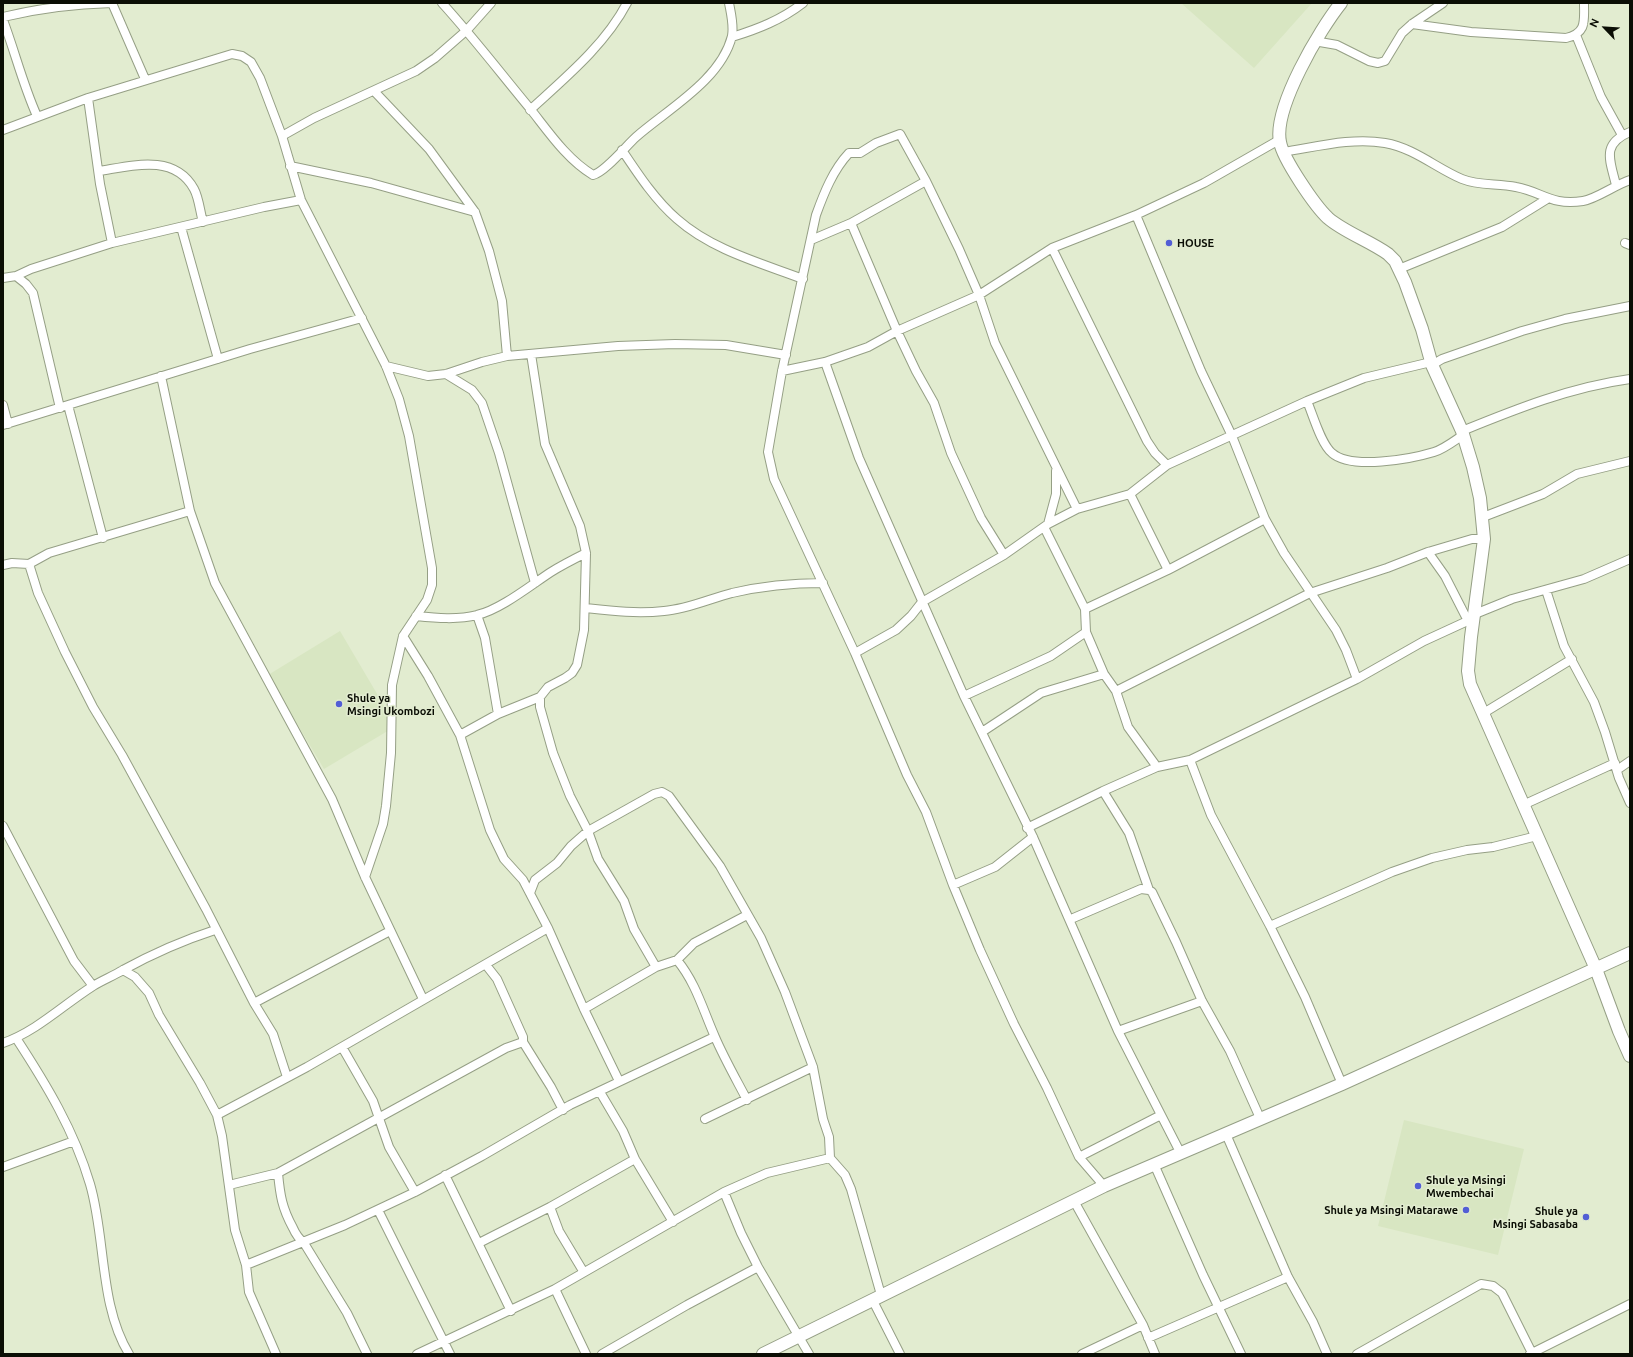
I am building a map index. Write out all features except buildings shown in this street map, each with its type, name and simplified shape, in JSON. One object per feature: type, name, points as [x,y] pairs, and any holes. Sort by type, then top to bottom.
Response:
[{"type":"street","points":[[3,17],[42,8],[72,4],[112,3],[145,79]]},
{"type":"street","points":[[442,3],[467,30],[556,142],[593,175],[599,173],[657,118],[700,85],[713,71],[724,54],[732,37],[733,25],[729,3]]},
{"type":"street","points":[[282,136],[314,118],[416,71],[435,58],[467,30],[491,3]]},
{"type":"street","points":[[530,110],[565,78],[600,42],[620,17],[627,3]]},
{"type":"street","points":[[732,37],[753,31],[775,21],[803,3]]},
{"type":"street","points":[[1341,3],[1314,41],[1289,93],[1281,124],[1281,146],[1297,176],[1328,218],[1378,247],[1395,261],[1422,329],[1432,364],[1462,433],[1473,466],[1483,517],[1484,539],[1472,618],[1468,671],[1470,684],[1596,969],[1630,1056]]},
{"type":"street","points":[[1314,41],[1337,45],[1378,64],[1385,61],[1402,33],[1412,24],[1443,3]]},
{"type":"street","points":[[1412,24],[1511,35],[1566,38],[1576,36],[1582,31],[1584,21],[1584,3]]},
{"type":"street","points":[[3,20],[16,55],[26,91],[37,116]]},
{"type":"street","points":[[1576,36],[1601,97],[1622,135]]},
{"type":"street","points":[[3,130],[37,116],[145,79],[232,54],[242,56],[251,62],[260,78],[282,136],[301,200],[386,366],[399,399],[409,436],[432,568],[432,585],[426,600],[403,636],[392,685],[391,753],[386,806],[383,824],[365,878]]},
{"type":"street","points":[[374,90],[429,149],[475,212],[489,251],[502,301],[507,356]]},
{"type":"street","points":[[88,98],[98,171],[112,243]]},
{"type":"street","points":[[1616,185],[1609,156],[1612,143],[1622,135],[1630,132]]},
{"type":"street","points":[[1077,509],[995,343],[979,295],[926,181],[900,134],[876,143],[860,153],[849,153],[841,161],[825,192],[816,215],[782,372],[768,452],[774,479],[855,652],[907,775],[926,812],[953,885],[989,970],[1079,1157],[1104,1186]]},
{"type":"street","points":[[782,372],[825,362],[868,347],[897,331],[979,295],[1052,248],[1136,215],[1281,146],[1361,141],[1384,143],[1398,146],[1415,153],[1463,180],[1516,187],[1547,199],[1564,202],[1584,201],[1616,185],[1630,180]]},
{"type":"street","points":[[622,150],[639,176],[657,198],[677,219],[696,233],[719,246],[803,279]]},
{"type":"street","points":[[98,171],[151,164],[171,167],[183,175],[194,189],[203,222]]},
{"type":"street","points":[[290,166],[371,183],[475,212]]},
{"type":"street","points":[[811,240],[851,223],[926,181]]},
{"type":"street","points":[[1399,269],[1502,227],[1547,199]]},
{"type":"street","points":[[3,278],[16,276],[31,269],[112,243],[264,206],[301,200]]},
{"type":"street","points":[[1136,215],[1202,371],[1232,436],[1265,519],[1310,593],[1336,630],[1357,678]]},
{"type":"street","points":[[851,223],[897,331],[916,371],[934,403],[950,453],[981,518],[1004,555]]},
{"type":"street","points":[[181,227],[218,359]]},
{"type":"street","points":[[1052,248],[1147,441],[1155,453],[1167,466]]},
{"type":"street","points":[[16,276],[26,284],[36,301],[60,408]]},
{"type":"street","points":[[855,652],[896,630],[911,616],[922,602],[1004,555],[1046,525],[1077,509],[1130,494],[1167,466],[1307,401],[1364,378],[1432,364],[1442,359],[1522,331],[1565,319],[1630,306]]},
{"type":"street","points":[[3,405],[6,425],[161,376],[362,318]]},
{"type":"street","points":[[386,366],[428,376],[446,374],[482,362],[507,356],[618,346],[675,344],[726,345],[786,355]]},
{"type":"street","points":[[460,735],[498,714],[540,697],[548,687],[572,673],[577,665],[584,630],[586,553],[580,526],[545,444],[531,354]]},
{"type":"street","points":[[825,362],[859,458],[964,696],[1027,828],[1033,837],[1071,919],[1118,1031],[1180,1152]]},
{"type":"street","points":[[446,374],[472,390],[482,403],[499,453],[535,583]]},
{"type":"street","points":[[161,376],[190,512],[215,583],[332,799],[365,878],[423,999]]},
{"type":"street","points":[[1307,401],[1326,446],[1332,454],[1342,459],[1360,463],[1435,452],[1462,433],[1544,400],[1605,383],[1630,379]]},
{"type":"street","points":[[68,405],[103,538]]},
{"type":"street","points":[[1052,459],[1057,474],[1056,494],[1046,525],[1085,609],[1086,632],[1104,674],[1116,691],[1128,727],[1157,767]]},
{"type":"street","points":[[1483,517],[1543,494],[1577,474],[1630,461]]},
{"type":"street","points":[[1130,494],[1168,570]]},
{"type":"street","points":[[3,565],[12,563],[29,564],[49,553],[190,512]]},
{"type":"street","points":[[1085,609],[1168,570],[1265,519]]},
{"type":"street","points":[[1116,691],[1310,593],[1387,568],[1428,552],[1472,539],[1484,539]]},
{"type":"street","points":[[1428,552],[1472,618]]},
{"type":"street","points":[[416,616],[439,618],[477,615],[487,612],[535,583],[553,570],[586,553]]},
{"type":"street","points":[[1027,828],[1103,791],[1157,767],[1190,760],[1357,678],[1424,641],[1512,599],[1584,579],[1630,558]]},
{"type":"street","points":[[29,564],[38,593],[65,652],[93,707],[122,755],[203,904],[215,930],[236,966],[254,1003],[273,1034],[287,1077]]},
{"type":"street","points":[[585,608],[630,613],[664,611],[685,608],[731,594],[761,587],[788,584],[823,583]]},
{"type":"street","points":[[1546,590],[1559,631],[1594,702],[1630,804]]},
{"type":"street","points":[[477,615],[485,638],[498,714]]},
{"type":"street","points":[[964,696],[1050,656],[1086,632]]},
{"type":"street","points":[[403,636],[428,676],[460,735],[490,830],[504,859],[523,880],[548,928],[584,1009],[619,1081]]},
{"type":"street","points":[[1482,714],[1572,659]]},
{"type":"street","points":[[982,732],[1041,693],[1104,674]]},
{"type":"street","points":[[540,697],[540,707],[553,754],[570,796],[588,831],[598,859],[624,901],[634,929],[656,967]]},
{"type":"street","points":[[1190,760],[1211,815],[1270,926],[1305,997],[1342,1084]]},
{"type":"street","points":[[1523,805],[1630,761]]},
{"type":"street","points":[[1103,791],[1129,833],[1149,890],[1156,899],[1202,1001],[1230,1051],[1260,1118]]},
{"type":"street","points":[[530,893],[535,880],[557,863],[571,846],[588,831],[647,797],[658,792],[666,793],[720,866],[761,938],[785,992],[813,1067],[823,1119],[829,1137],[830,1158],[845,1175],[851,1189],[876,1297],[900,1354]]},
{"type":"street","points":[[3,826],[74,961],[93,986]]},
{"type":"street","points":[[1270,926],[1392,872],[1432,858],[1467,850],[1494,847],[1537,836]]},
{"type":"street","points":[[953,885],[995,867],[1033,837]]},
{"type":"street","points":[[1071,919],[1141,889],[1149,890]]},
{"type":"street","points":[[584,1009],[656,967],[677,960],[694,943],[747,915]]},
{"type":"street","points":[[216,1115],[274,1086],[287,1077],[342,1048],[423,999],[486,965],[548,928]]},
{"type":"street","points":[[3,1043],[16,1038],[57,1013],[93,986],[123,970],[136,961],[170,946],[215,930]]},
{"type":"street","points":[[254,1003],[390,931]]},
{"type":"street","points":[[763,1354],[1104,1186],[1180,1152],[1226,1134],[1260,1118],[1342,1084],[1630,953]]},
{"type":"street","points":[[677,960],[687,973],[696,990],[714,1036],[747,1100]]},
{"type":"street","points":[[486,965],[497,980],[523,1037],[523,1042],[551,1087],[563,1110]]},
{"type":"street","points":[[123,970],[136,977],[149,993],[159,1015],[200,1083],[216,1115],[222,1136],[235,1230],[246,1264],[249,1292],[276,1354]]},
{"type":"street","points":[[1118,1031],[1202,1001]]},
{"type":"street","points":[[246,1264],[304,1243],[415,1192],[563,1110],[619,1081],[714,1036]]},
{"type":"street","points":[[16,1038],[59,1107],[74,1140],[90,1184],[111,1305],[124,1345],[129,1354]]},
{"type":"street","points":[[229,1185],[278,1173],[506,1048],[523,1042]]},
{"type":"street","points":[[342,1048],[373,1101],[389,1147],[415,1192]]},
{"type":"street","points":[[705,1120],[813,1067]]},
{"type":"street","points":[[600,1092],[622,1131],[635,1159],[673,1222]]},
{"type":"street","points":[[1079,1157],[1161,1115]]},
{"type":"street","points":[[1226,1134],[1288,1277],[1313,1322],[1327,1354]]},
{"type":"street","points":[[3,1167],[74,1140]]},
{"type":"street","points":[[417,1354],[511,1311],[554,1289],[583,1271],[673,1222],[724,1192],[767,1173],[830,1158]]},
{"type":"street","points":[[479,1243],[550,1207],[635,1159]]},
{"type":"street","points":[[1154,1164],[1218,1307],[1241,1354]]},
{"type":"street","points":[[278,1173],[281,1201],[285,1215],[298,1239],[304,1243],[347,1313],[367,1354]]},
{"type":"street","points":[[445,1175],[511,1311]]},
{"type":"street","points":[[724,1192],[741,1233],[758,1267],[800,1335],[809,1354]]},
{"type":"street","points":[[1074,1201],[1143,1325],[1155,1354]]},
{"type":"street","points":[[550,1207],[559,1231],[583,1271]]},
{"type":"street","points":[[378,1210],[450,1354]]},
{"type":"street","points":[[602,1354],[687,1305],[758,1267]]},
{"type":"street","points":[[1148,1338],[1288,1277]]},
{"type":"street","points":[[1357,1354],[1481,1284],[1487,1284],[1502,1293],[1531,1353],[1630,1304]]},
{"type":"street","points":[[554,1289],[586,1354]]},
{"type":"street","points":[[1082,1354],[1143,1325]]},
{"type":"shaded area","points":[[1181,3],[1312,3],[1254,68]]},
{"type":"shaded area","points":[[340,631],[396,726],[324,769],[268,675]]},
{"type":"shaded area","points":[[1404,1120],[1524,1149],[1498,1255],[1378,1226]]},
{"type":"place","name":"HOUSE","points":[[1169,243]]},
{"type":"place","name":"Shule ya Msingi Ukombozi","points":[[339,704]]},
{"type":"place","name":"Shule ya Msingi Mwembechai","points":[[1418,1186]]},
{"type":"place","name":"Shule ya Msingi Matarawe","points":[[1466,1210]]},
{"type":"place","name":"Shule ya Msingi Sabasaba","points":[[1586,1217]]}]
